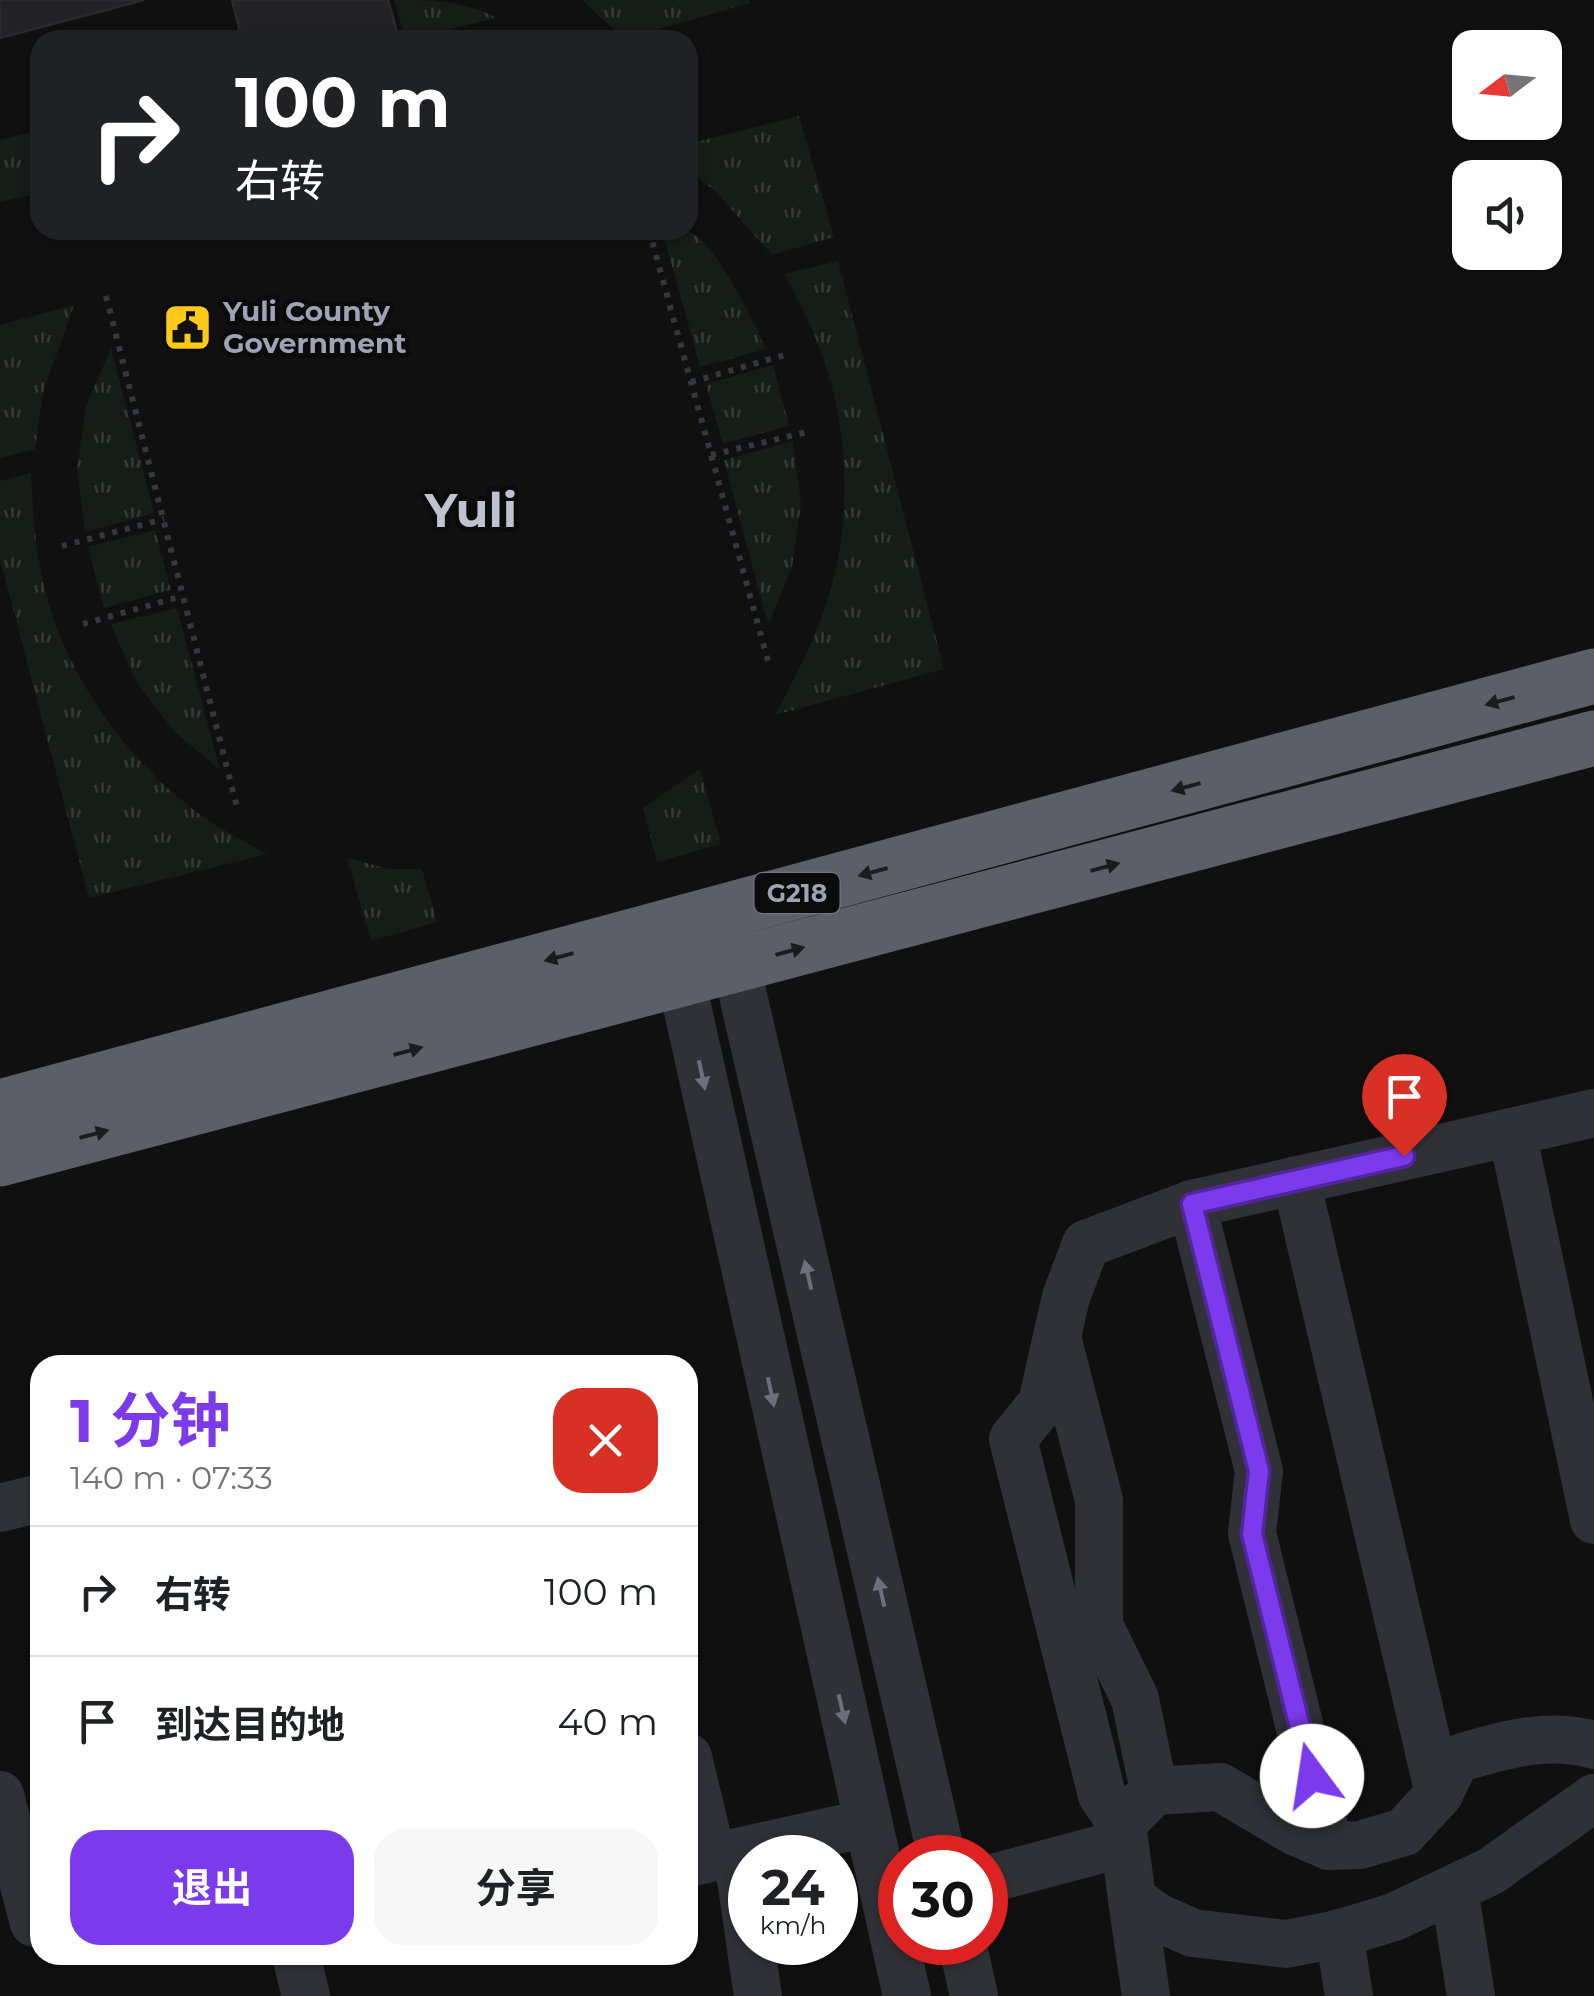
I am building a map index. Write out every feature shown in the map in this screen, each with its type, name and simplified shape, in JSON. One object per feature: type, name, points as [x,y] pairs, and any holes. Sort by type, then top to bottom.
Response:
[{"type":"highway","name":"G218","points":[[0,1107],[1594,676]]},
{"type":"highway","name":"G218","points":[[0,1159],[1594,738]]},
{"type":"street","points":[[736,965],[937,1835]]},
{"type":"street","points":[[681,979],[907,1996]]},
{"type":"street","points":[[1133,1819],[1102,1795],[1014,1439],[1042,1402],[1066,1297],[1086,1244],[1192,1204],[1594,1113]]},
{"type":"street","points":[[1512,1132],[1594,1520]]},
{"type":"street","points":[[1296,1180],[1440,1794]]},
{"type":"street","points":[[1192,1204],[1259,1471],[1252,1534],[1329,1846]]},
{"type":"street","points":[[1057,1339],[1099,1500],[1099,1625],[1135,1700],[1132,1899],[1146,1996]]},
{"type":"street","points":[[0,1508],[30,1500]]},
{"type":"street","points":[[1008,1871],[1220,1787],[1296,1832],[1329,1846],[1360,1845],[1404,1832],[1440,1794],[1456,1760],[1496,1747],[1567,1737],[1594,1745]]},
{"type":"street","points":[[0,1795],[24,1920]]},
{"type":"street","points":[[1132,1899],[1157,1917],[1193,1934],[1286,1944],[1340,1933],[1394,1917],[1491,1871],[1594,1798]]},
{"type":"street","points":[[698,1799],[712,1857],[728,1893]]},
{"type":"street","points":[[712,1857],[868,1823]]},
{"type":"street","points":[[1454,1889],[1472,1996]]},
{"type":"street","points":[[1340,1933],[1349,1996]]},
{"type":"street","points":[[298,1965],[306,1996]]},
{"type":"street","points":[[753,1965],[758,1996]]},
{"type":"street","points":[[967,1965],[974,1996]]},
{"type":"path","points":[[652,240],[768,661]]},
{"type":"path","points":[[106,296],[237,807]]},
{"type":"path","points":[[691,382],[788,354]]},
{"type":"path","points":[[711,455],[807,432]]},
{"type":"path","points":[[62,546],[164,519]]},
{"type":"path","points":[[84,624],[183,596]]},
{"type":"green space","points":[[394,0],[459,4],[496,18],[447,30],[403,30]]},
{"type":"green space","points":[[582,0],[750,3],[656,30],[614,30]]},
{"type":"green space","points":[[799,116],[834,237],[772,255],[715,191],[698,178],[698,141]]},
{"type":"green space","points":[[30,132],[30,195],[0,202],[0,140]]},
{"type":"green space","points":[[698,237],[733,284],[766,349],[700,367],[665,240]]},
{"type":"green space","points":[[838,261],[944,669],[775,715],[812,642],[829,595],[842,534],[844,502],[841,437],[828,374],[785,274]]},
{"type":"green space","points":[[74,305],[43,393],[35,449],[0,458],[0,325]]},
{"type":"green space","points":[[111,348],[154,513],[85,532],[77,469],[86,406]]},
{"type":"green space","points":[[773,365],[789,426],[723,444],[706,384]]},
{"type":"green space","points":[[793,441],[801,504],[792,567],[768,625],[724,460]]},
{"type":"green space","points":[[31,473],[35,535],[50,609],[82,681],[127,746],[154,775],[214,824],[267,854],[89,898],[0,559],[0,481]]},
{"type":"green space","points":[[155,530],[171,590],[104,608],[88,547]]},
{"type":"green space","points":[[177,608],[220,770],[175,732],[136,682],[111,624]]},
{"type":"green space","points":[[700,769],[721,844],[657,862],[643,808]]},
{"type":"green space","points":[[347,858],[389,869],[422,869],[437,922],[371,941]]},
{"type":"building","points":[[0,0],[144,0],[30,30],[0,38]]},
{"type":"building","points":[[232,0],[388,0],[396,30],[240,30]]},
{"type":"place","name":"Yuli County Government","points":[[188,327]]},
{"type":"district","name":"Yuli","points":[[471,510]]},
{"type":"route","points":[[1312,1776],[1252,1534],[1259,1471],[1192,1204],[1404,1156]]}]
